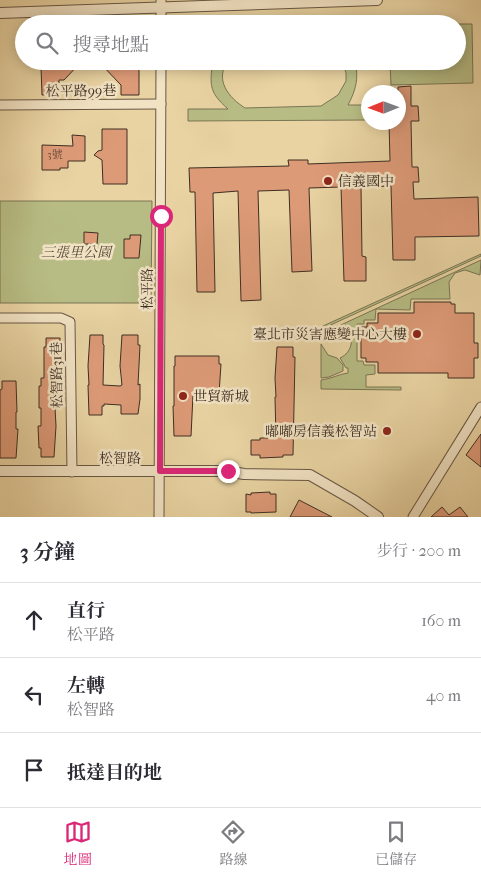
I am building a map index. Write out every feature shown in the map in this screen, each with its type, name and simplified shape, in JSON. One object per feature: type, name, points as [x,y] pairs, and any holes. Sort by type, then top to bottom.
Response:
[{"type":"street","points":[[0,13],[161,4],[377,0]]},
{"type":"street","name":"松平路","points":[[159,517],[161,70]]},
{"type":"street","name":"松平路99巷","points":[[0,105],[161,104]]},
{"type":"street","name":"松智路31巷","points":[[0,318],[61,318],[70,322],[72,472]]},
{"type":"street","points":[[413,517],[481,407]]},
{"type":"street","name":"松智路","points":[[0,472],[228,471],[244,474],[310,475],[355,501],[378,517]]},
{"type":"green space","points":[[466,24],[472,24],[473,83],[391,85],[390,70],[466,70]]},
{"type":"green space","points":[[212,70],[223,70],[222,75],[225,88],[245,108],[321,106],[338,95],[346,81],[345,70],[356,70],[356,84],[348,105],[361,105],[361,120],[188,121],[188,109],[228,109],[217,98],[211,83]]},
{"type":"green space","name":"三張里公園","points":[[0,201],[152,201],[151,303],[0,303]]},
{"type":"green space","points":[[481,254],[481,256],[324,328],[323,326]]},
{"type":"green space","points":[[481,260],[480,275],[465,270],[455,273],[449,282],[450,299],[411,299],[410,310],[376,309],[375,320],[364,320],[364,324],[357,324],[357,361],[363,361],[364,365],[375,365],[375,374],[366,375],[366,387],[401,387],[401,390],[321,389],[321,380],[348,373],[348,368],[346,368],[340,358],[350,348],[350,336],[347,332],[340,329],[330,330]]},
{"type":"green space","points":[[321,344],[328,355],[337,358],[343,365],[343,371],[321,378]]},
{"type":"building","points":[[41,70],[73,70],[64,80],[59,80],[59,94],[42,95]]},
{"type":"building","points":[[107,70],[139,70],[139,95],[121,95],[121,85]]},
{"type":"building","points":[[406,86],[411,86],[411,106],[418,106],[419,121],[411,121],[412,167],[418,167],[419,182],[413,182],[414,199],[478,197],[479,236],[415,237],[415,260],[393,260],[391,186],[361,187],[362,256],[366,257],[366,281],[344,281],[341,187],[309,188],[312,271],[292,272],[289,190],[258,191],[261,300],[241,301],[238,191],[213,193],[215,292],[197,292],[195,192],[190,192],[189,168],[289,166],[288,160],[308,160],[308,164],[390,161],[389,130],[406,130]]},
{"type":"building","points":[[102,129],[127,129],[127,184],[103,184],[102,160],[94,155],[102,150]]},
{"type":"building","points":[[72,135],[85,136],[85,161],[68,161],[68,168],[60,168],[60,170],[42,170],[42,145],[73,146]]},
{"type":"building","points":[[84,232],[98,233],[97,244],[84,244]]},
{"type":"building","points":[[130,235],[141,235],[139,258],[124,258],[124,239],[130,239]]},
{"type":"building","name":"臺北市災害應變中心大樓","points":[[414,302],[451,302],[451,304],[455,304],[455,313],[474,313],[474,343],[478,343],[478,358],[474,358],[474,378],[448,378],[448,373],[378,373],[378,362],[366,362],[366,358],[361,358],[361,327],[367,327],[367,323],[378,323],[378,313],[414,313]]},
{"type":"building","points":[[90,335],[103,335],[103,385],[120,386],[122,385],[120,366],[122,335],[138,335],[138,345],[140,345],[138,385],[140,384],[140,399],[138,414],[121,414],[121,405],[104,404],[102,406],[102,415],[89,415],[88,366]]},
{"type":"building","points":[[46,338],[60,338],[61,347],[62,369],[60,369],[60,377],[57,377],[54,457],[41,457],[41,448],[39,448],[38,426],[41,426],[41,408],[39,408],[39,386],[41,386],[41,378],[44,378],[44,347],[46,347]]},
{"type":"building","points":[[277,347],[293,347],[293,357],[295,357],[293,455],[260,458],[260,455],[251,455],[251,440],[276,438],[275,378]]},
{"type":"building","points":[[175,356],[219,356],[219,364],[221,364],[219,394],[193,395],[191,436],[174,436]]},
{"type":"building","points":[[2,381],[16,381],[16,429],[18,429],[16,458],[0,458],[0,390],[2,389]]},
{"type":"building","points":[[481,434],[481,467],[466,455]]},
{"type":"building","points":[[270,492],[270,494],[276,494],[276,512],[246,512],[246,494]]},
{"type":"building","points":[[299,500],[332,517],[290,517]]},
{"type":"building","points":[[442,507],[449,515],[460,507],[468,517],[431,517]]},
{"type":"place","name":"信義國中","points":[[328,181]]},
{"type":"place","name":"臺北市災害應變中心大樓","points":[[417,334]]},
{"type":"place","name":"世貿新城","points":[[183,396]]},
{"type":"place","name":"嘟嘟房信義松智站","points":[[387,431]]},
{"type":"route","points":[[161,216],[160,471],[228,471]]}]
